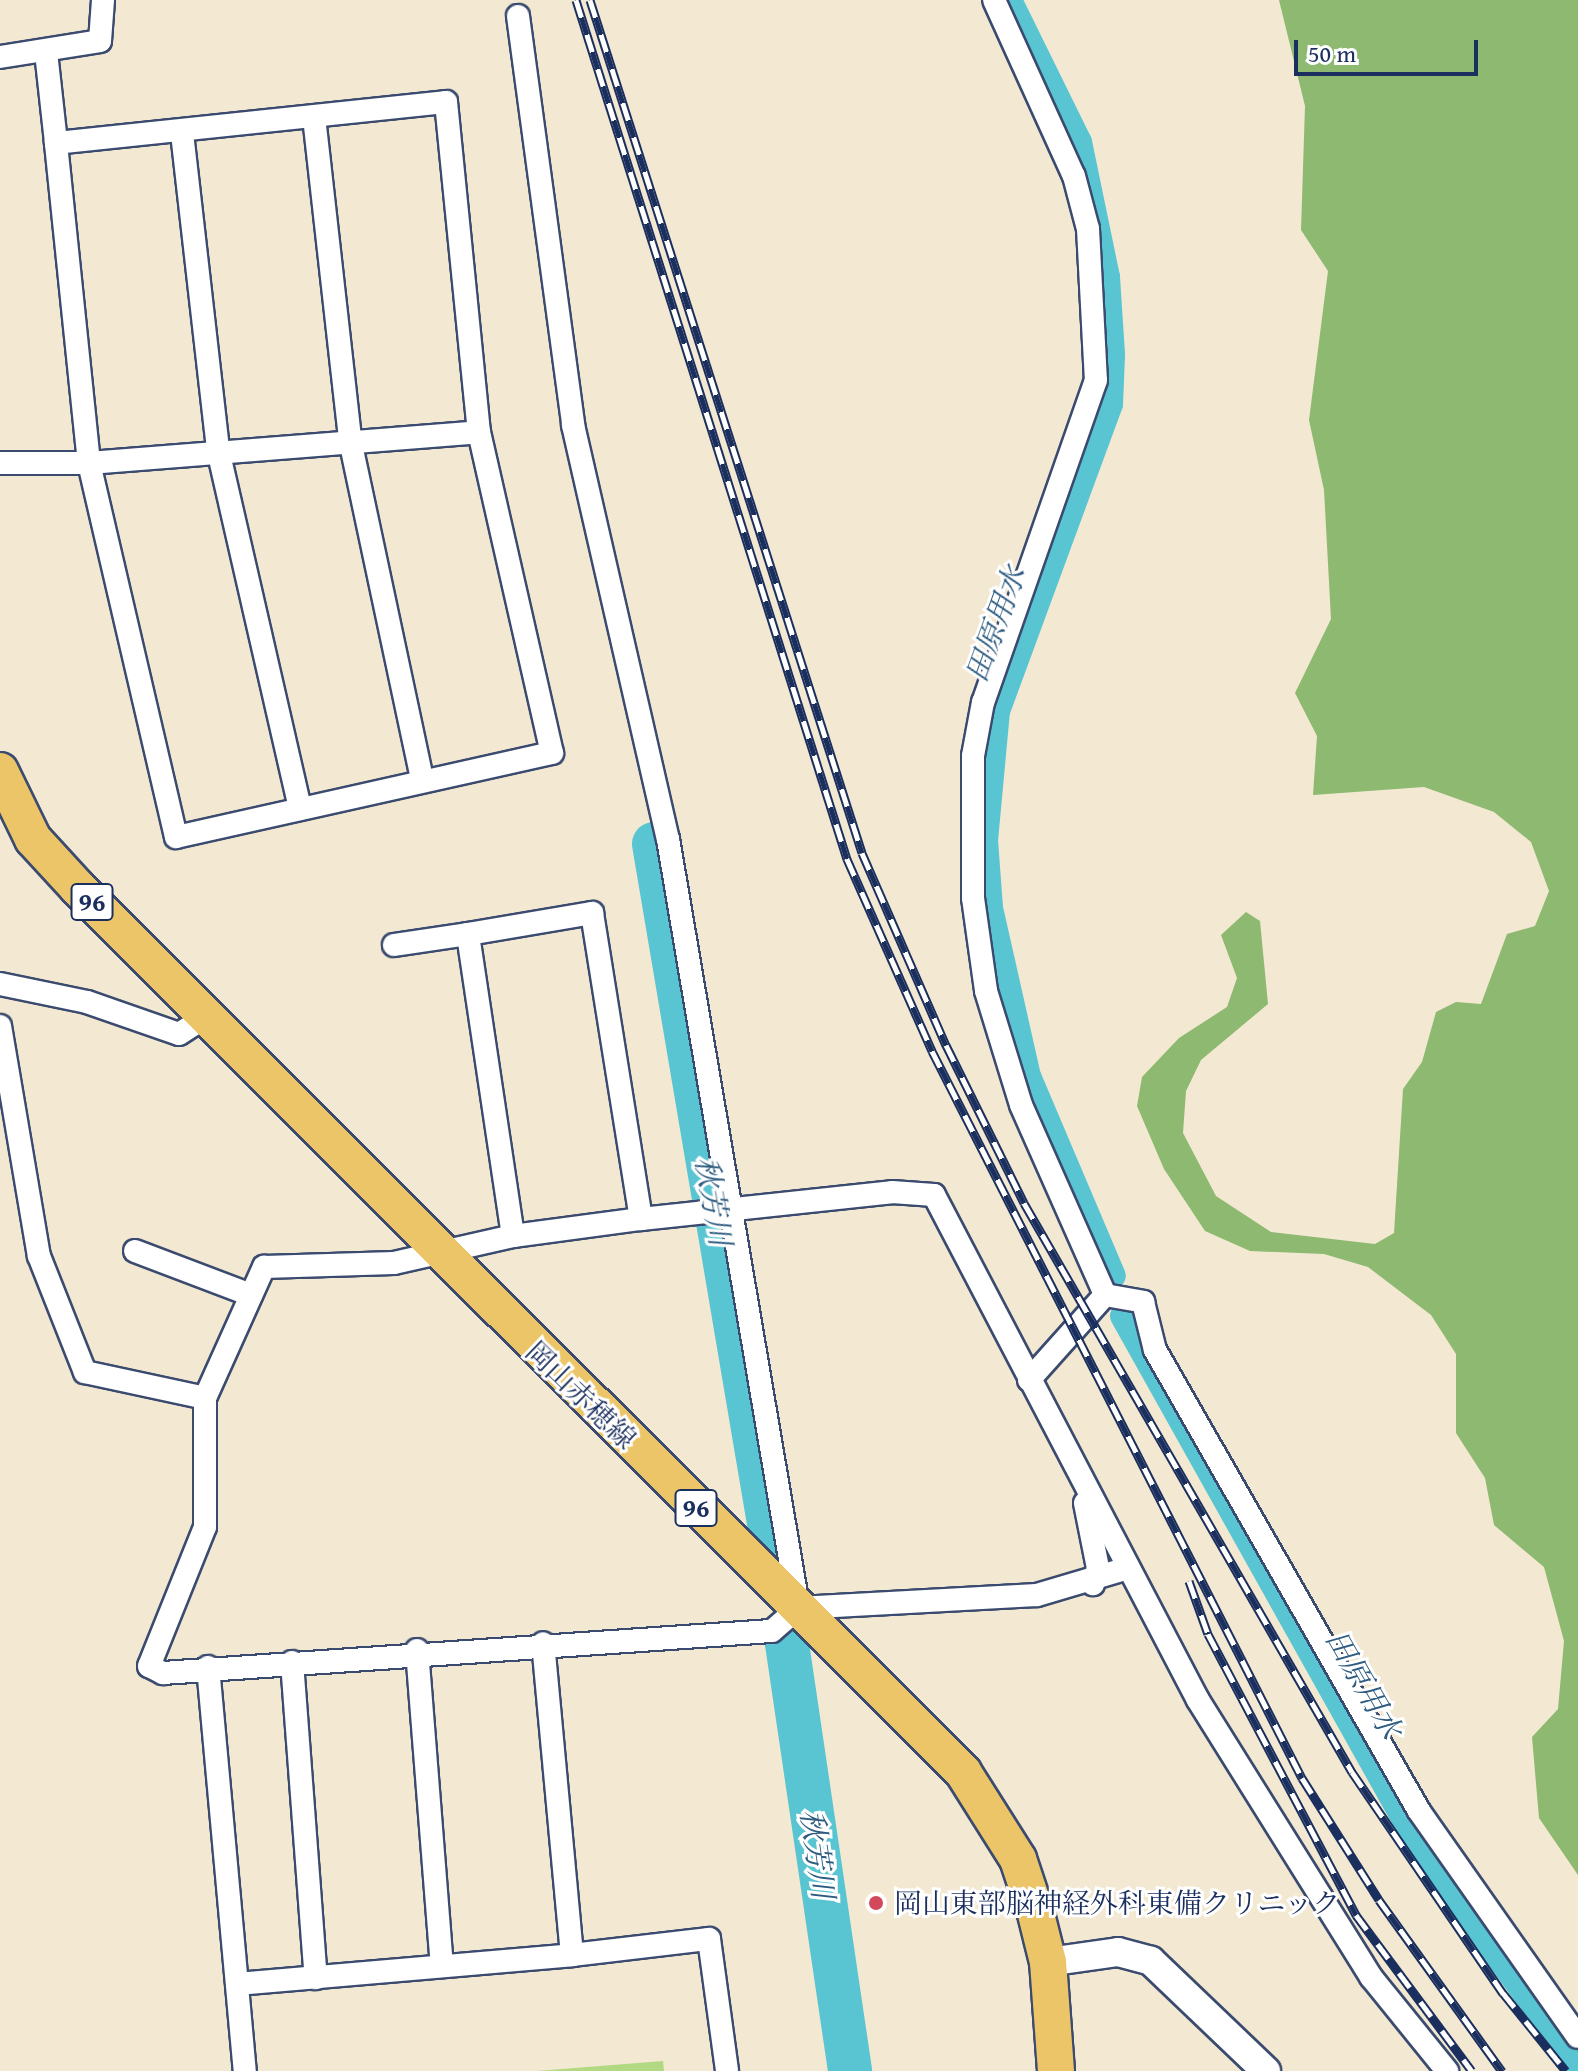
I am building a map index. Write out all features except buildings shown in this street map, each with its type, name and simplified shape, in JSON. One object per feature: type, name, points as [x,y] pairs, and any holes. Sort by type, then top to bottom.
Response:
[{"type":"main road","name":"岡山赤穂線","points":[[0,771],[33,839],[204,1018],[434,1251],[963,1772],[991,1811],[1018,1859],[1048,1962],[1056,2071]]},
{"type":"street","points":[[0,57],[100,41],[103,0]]},
{"type":"street","points":[[994,0],[1074,176],[1088,229],[1096,380],[983,702],[971,809],[973,898],[986,991],[1021,1105],[1105,1295]]},
{"type":"street","points":[[518,16],[573,425],[668,839],[798,1608]]},
{"type":"street","points":[[46,52],[89,463],[176,837],[422,778],[552,753],[479,432],[446,102],[182,133],[56,143]]},
{"type":"street","points":[[314,117],[350,440],[422,778]]},
{"type":"street","points":[[182,133],[218,450],[300,809]]},
{"type":"street","points":[[0,463],[89,463],[218,450],[479,432]]},
{"type":"street","points":[[394,945],[592,913],[641,1219]]},
{"type":"street","points":[[468,934],[513,1236]]},
{"type":"street","points":[[0,984],[87,1002],[179,1034],[204,1018]]},
{"type":"street","points":[[0,1026],[39,1256],[85,1372],[205,1398]]},
{"type":"street","points":[[1128,1568],[1093,1584],[1037,1595],[798,1608],[772,1631],[417,1650],[163,1673],[149,1666],[205,1527],[205,1398],[264,1267],[394,1263],[434,1251],[513,1236],[641,1219],[731,1212],[892,1192],[934,1195],[1081,1482],[1128,1568],[1198,1700],[1371,1977],[1447,2071]]},
{"type":"street","points":[[135,1251],[251,1295]]},
{"type":"street","points":[[1029,1380],[1105,1295]]},
{"type":"street","points":[[1105,1295],[1143,1302],[1155,1350],[1419,1811],[1578,2037]]},
{"type":"street","points":[[1081,1482],[1098,1568],[1093,1584]]},
{"type":"street","points":[[543,1643],[572,1955]]},
{"type":"street","points":[[417,1650],[442,1966]]},
{"type":"street","points":[[292,1662],[316,1978]]},
{"type":"street","points":[[208,1667],[245,2071]]},
{"type":"street","points":[[237,1984],[572,1955],[709,1939],[727,2071]]},
{"type":"street","points":[[1048,1962],[1118,1952],[1151,1961],[1266,2071]]},
{"type":"green space","points":[[1279,0],[1578,0],[1578,1875],[1539,1818],[1532,1737],[1558,1709],[1564,1641],[1544,1567],[1494,1525],[1485,1478],[1456,1433],[1456,1354],[1431,1315],[1368,1267],[1324,1254],[1250,1251],[1205,1231],[1164,1169],[1137,1106],[1142,1077],[1179,1038],[1227,1007],[1237,978],[1221,935],[1246,912],[1260,921],[1268,1004],[1201,1060],[1186,1091],[1183,1133],[1216,1196],[1271,1232],[1375,1244],[1394,1233],[1403,1089],[1422,1062],[1436,1012],[1456,1002],[1481,1004],[1507,934],[1535,926],[1549,891],[1531,842],[1494,812],[1424,787],[1313,795],[1317,736],[1295,693],[1331,619],[1324,490],[1309,420],[1328,271],[1301,230],[1305,106]]},
{"type":"green space","points":[[663,2061],[664,2071],[537,2071]]},
{"type":"waterway","name":"田原用水","points":[[1009,0],[1079,142],[1107,277],[1112,355],[1110,404],[997,711],[985,840],[990,908],[1028,1076],[1113,1276]]},
{"type":"waterway","name":"秋芳川","points":[[654,844],[775,1559]]},
{"type":"waterway","name":"田原用水","points":[[1123,1316],[1425,1856],[1578,2066]]},
{"type":"waterway","name":"秋芳川","points":[[786,1637],[850,2071]]},
{"type":"railway","points":[[576,0],[847,859],[932,1051],[1302,1778],[1379,1900],[1502,2071]]},
{"type":"railway","points":[[590,0],[862,853],[946,1045],[1024,1203],[1352,1772],[1503,1993],[1566,2071]]},
{"type":"railway","points":[[1189,1581],[1208,1634],[1356,1915],[1472,2071]]},
{"type":"place","name":"岡山東部脳神経外科東備クリニック","points":[[876,1903]]}]
